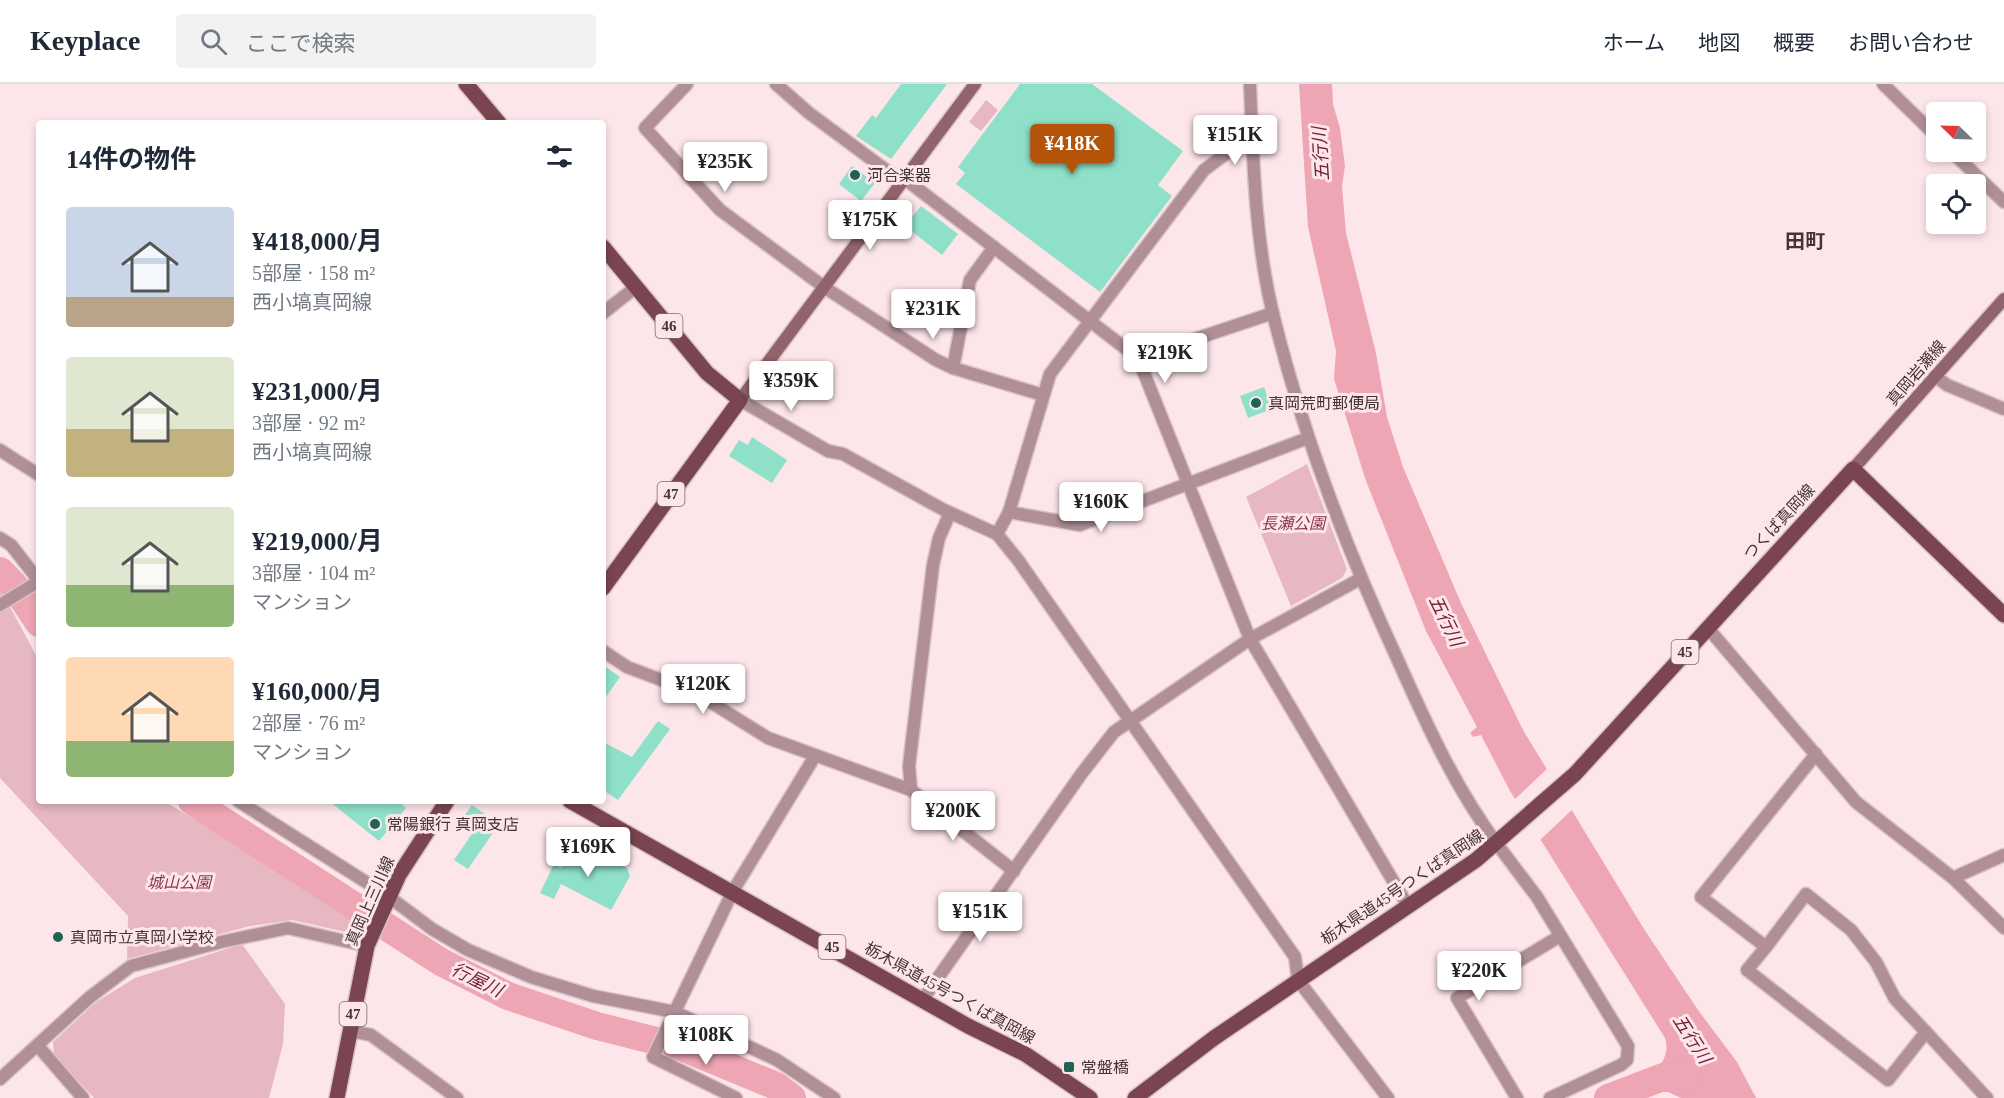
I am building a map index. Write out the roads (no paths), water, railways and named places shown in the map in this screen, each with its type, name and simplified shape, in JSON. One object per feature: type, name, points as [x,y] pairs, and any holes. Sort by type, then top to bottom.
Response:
[{"type":"main road","points":[[466,84],[496,120]]},
{"type":"main road","points":[[740,400],[975,84]]},
{"type":"main road","name":"46","points":[[606,252],[717,384],[740,400]]},
{"type":"main road","name":"真岡岩瀬線","points":[[1853,469],[2004,299]]},
{"type":"main road","name":"47","points":[[606,584],[740,400]]},
{"type":"main road","points":[[1853,469],[2004,615]]},
{"type":"main road","name":"つくば真岡線","points":[[1590,755],[1853,469]]},
{"type":"main road","name":"栃木県道45号つくば真岡線","points":[[1135,1098],[1214,1038],[1501,840],[1575,774],[1590,755]]},
{"type":"main road","name":"真岡上三川線","points":[[337,1098],[367,946],[386,901],[409,858],[445,804]]},
{"type":"main road","name":"栃木県道45号つくば真岡線","points":[[575,804],[1025,1054],[1090,1098]]},
{"type":"street","points":[[687,84],[645,128],[720,210],[824,287],[953,368],[1043,395]]},
{"type":"street","points":[[776,84],[809,113],[890,173],[905,178],[1138,358],[1250,639],[1408,906]]},
{"type":"street","points":[[1250,84],[1259,229],[1273,313],[1308,438],[1360,579],[1441,753],[1461,790],[1501,840],[1628,1046],[1627,1060],[1621,1065],[1550,1098]]},
{"type":"street","points":[[1883,84],[1926,126]]},
{"type":"street","points":[[997,534],[1009,512],[1050,374],[1204,170],[1231,150],[1252,139]]},
{"type":"street","points":[[1962,162],[2004,202]]},
{"type":"street","points":[[953,368],[970,280],[994,247]]},
{"type":"street","points":[[606,311],[636,287]]},
{"type":"street","points":[[1138,358],[1273,313]]},
{"type":"street","points":[[1935,376],[1947,385],[2004,409]]},
{"type":"street","points":[[740,400],[828,451],[843,454],[950,513],[997,534],[1295,957],[1298,980],[1388,1098]]},
{"type":"street","points":[[1009,512],[1080,525],[1308,438]]},
{"type":"street","points":[[0,450],[36,473]]},
{"type":"street","points":[[911,790],[909,766],[933,565],[939,538],[950,513]]},
{"type":"street","points":[[0,538],[11,545],[36,577]]},
{"type":"street","points":[[923,999],[1082,773],[1114,732],[1250,639],[1360,579]]},
{"type":"street","points":[[0,606],[36,583]]},
{"type":"street","points":[[1707,627],[1856,802],[1953,878],[2004,928]]},
{"type":"street","points":[[606,653],[627,667],[696,693],[768,738],[911,790],[1014,870]]},
{"type":"street","points":[[1766,947],[1701,897],[1816,754]]},
{"type":"street","points":[[736,1098],[653,1057],[733,891],[815,756]]},
{"type":"street","points":[[242,804],[432,930],[504,967],[593,996],[673,1015],[777,1060],[834,1098]]},
{"type":"street","points":[[1953,878],[2004,855]]},
{"type":"street","points":[[1926,1032],[1888,1080],[1747,970],[1806,894],[1851,930],[1876,962],[1895,999],[1926,1032],[1987,1098]]},
{"type":"street","points":[[0,1079],[90,997],[131,966],[288,928],[367,946]]},
{"type":"street","points":[[1517,1098],[1457,998],[1560,936]]},
{"type":"street","points":[[351,1031],[372,1035],[450,1096]]},
{"type":"street","points":[[38,1046],[83,1098]]},
{"type":"water","name":"五行川","points":[[1299,84],[1332,84],[1333,104],[1340,128],[1345,166],[1342,186],[1346,233],[1376,353],[1387,417],[1403,467],[1461,603],[1523,730],[1644,929],[1698,1010],[1737,1062],[1756,1098],[1681,1098],[1668,1092],[1656,1092],[1649,1075],[1664,1059],[1665,1038],[1510,791],[1481,735],[1473,737],[1470,733],[1477,727],[1426,631],[1366,481],[1334,379],[1336,351],[1308,227]]},
{"type":"waterway","name":"行屋川","points":[[0,571],[13,584],[36,618]]},
{"type":"waterway","name":"行屋川","points":[[197,804],[441,962],[508,996],[597,1026],[684,1048],[776,1086],[792,1098]]},
{"type":"waterway","name":"行屋川","points":[[1608,1098],[1663,1077],[1689,1076]]},
{"type":"place","name":"河合楽器","points":[[855,175]]},
{"type":"place","name":"真岡荒町郵便局","points":[[1256,403]]},
{"type":"place","name":"常陽銀行 真岡支店","points":[[375,824]]},
{"type":"place","name":"真岡市立真岡小学校","points":[[58,937]]},
{"type":"place","name":"常盤橋","points":[[1069,1067]]},
{"type":"district","name":"田町","points":[[1805,241]]},
{"type":"park label","name":"長瀬公園","points":[[1293,523]]},
{"type":"park label","name":"城山公園","points":[[179,882]]}]
